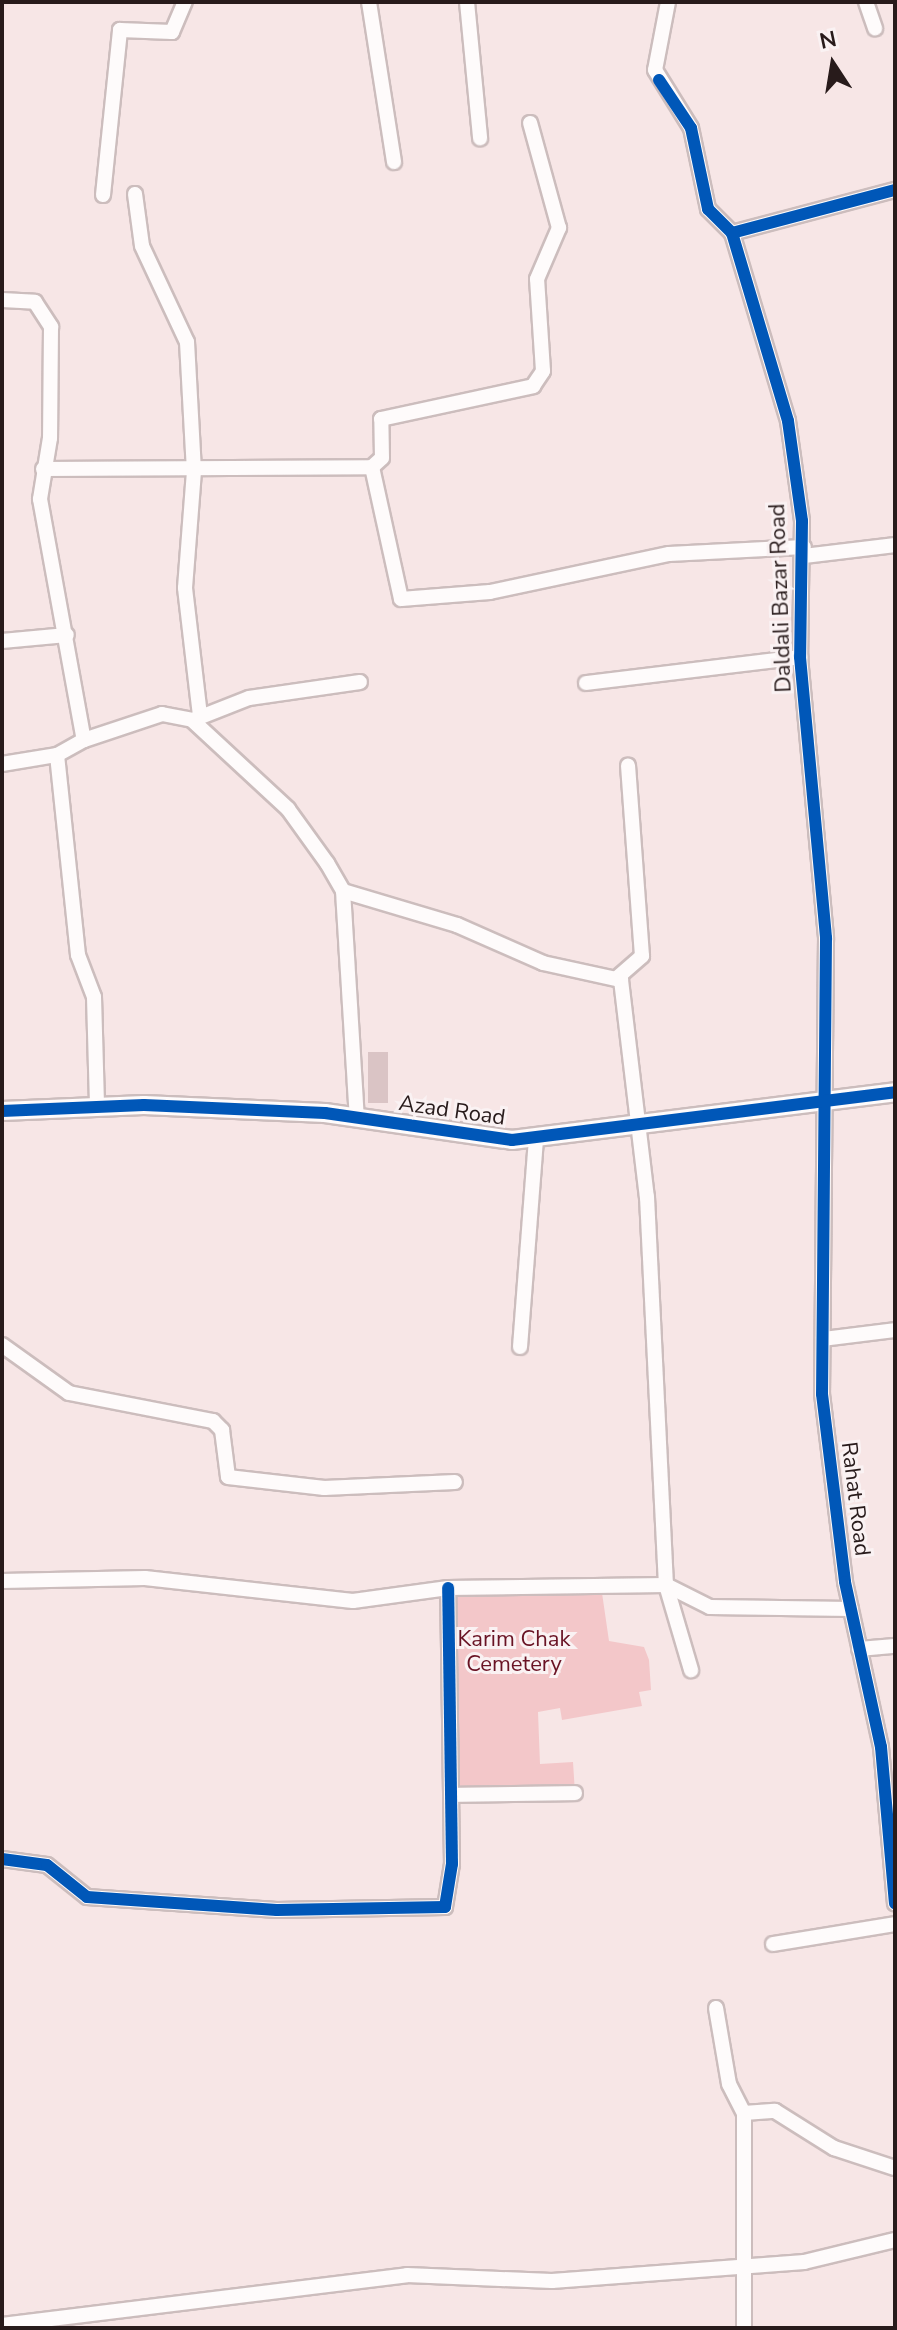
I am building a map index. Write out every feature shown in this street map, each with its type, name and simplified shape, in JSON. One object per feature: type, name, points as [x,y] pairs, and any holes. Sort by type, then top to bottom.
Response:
[{"type":"street","points":[[103,195],[120,30],[172,32],[185,2]]},
{"type":"street","points":[[369,2],[394,162]]},
{"type":"street","points":[[467,2],[480,138]]},
{"type":"street","name":"Daldali Bazar Road","points":[[668,2],[659,80],[691,128],[708,209],[732,233],[788,421],[804,552],[800,657],[826,938],[826,1096]]},
{"type":"street","points":[[866,2],[875,28]]},
{"type":"street","points":[[43,469],[194,471],[372,467],[382,458],[381,419],[526,388],[541,378],[537,279],[559,228],[530,123]]},
{"type":"street","points":[[732,233],[895,190]]},
{"type":"street","points":[[135,194],[147,259],[184,328],[194,471],[185,588],[196,718],[288,809],[343,891],[357,1117]]},
{"type":"street","points":[[2,300],[35,302],[51,327],[50,438],[43,469],[42,517],[67,635],[84,740]]},
{"type":"street","points":[[372,467],[401,599],[490,592],[669,554],[804,552],[895,545]]},
{"type":"street","points":[[2,641],[67,635]]},
{"type":"street","points":[[586,683],[800,657]]},
{"type":"street","points":[[2,764],[57,755],[84,740],[162,714],[196,718],[249,698],[360,682]]},
{"type":"street","points":[[57,755],[78,955],[94,997],[97,1107]]},
{"type":"street","points":[[618,977],[642,956],[628,766]]},
{"type":"street","points":[[343,891],[457,925],[543,963],[618,977]]},
{"type":"street","points":[[618,977],[634,1124],[647,1197],[666,1585],[691,1670]]},
{"type":"street","name":"Azad Road","points":[[2,1111],[97,1107],[357,1117],[536,1137],[826,1096],[895,1092]]},
{"type":"street","name":"Rahat Road","points":[[826,1096],[822,1394],[851,1609],[881,1747],[895,1903]]},
{"type":"street","points":[[520,1347],[536,1137]]},
{"type":"street","points":[[823,1339],[895,1330]]},
{"type":"street","points":[[2,1345],[69,1393],[213,1421],[222,1430],[228,1477],[324,1488],[455,1482]]},
{"type":"street","points":[[2,1581],[145,1578],[353,1601],[448,1588],[666,1585],[710,1607],[851,1609]]},
{"type":"street","points":[[2,1859],[47,1865],[87,1897],[434,1913],[452,1897],[448,1588]]},
{"type":"street","points":[[859,1649],[895,1646]]},
{"type":"street","points":[[452,1795],[575,1793]]},
{"type":"street","points":[[773,1944],[895,1924]]},
{"type":"street","points":[[716,2008],[729,2084],[744,2113],[744,2328]]},
{"type":"street","points":[[744,2113],[775,2111],[834,2148],[895,2168]]},
{"type":"street","points":[[2,2325],[407,2275],[552,2281],[744,2264],[804,2262],[895,2240]]},
{"type":"green space","name":"Karim Chak Cemetery","points":[[601,1586],[609,1641],[644,1647],[649,1660],[651,1690],[639,1692],[642,1706],[562,1720],[560,1708],[538,1712],[540,1764],[573,1762],[575,1793],[452,1795],[448,1588]]},
{"type":"building","points":[[368,1052],[388,1052],[388,1103],[368,1103]]},
{"type":"cycle path","points":[[659,80],[691,128],[708,209],[732,233],[788,421],[802,521],[800,657],[826,938],[822,1394],[845,1582],[881,1747],[895,1903]]},
{"type":"cycle path","points":[[732,233],[895,190]]},
{"type":"cycle path","points":[[2,1111],[144,1105],[325,1113],[512,1140],[895,1092]]},
{"type":"cycle path","points":[[2,1859],[47,1865],[87,1897],[277,1910],[445,1907],[452,1864],[448,1588]]}]
